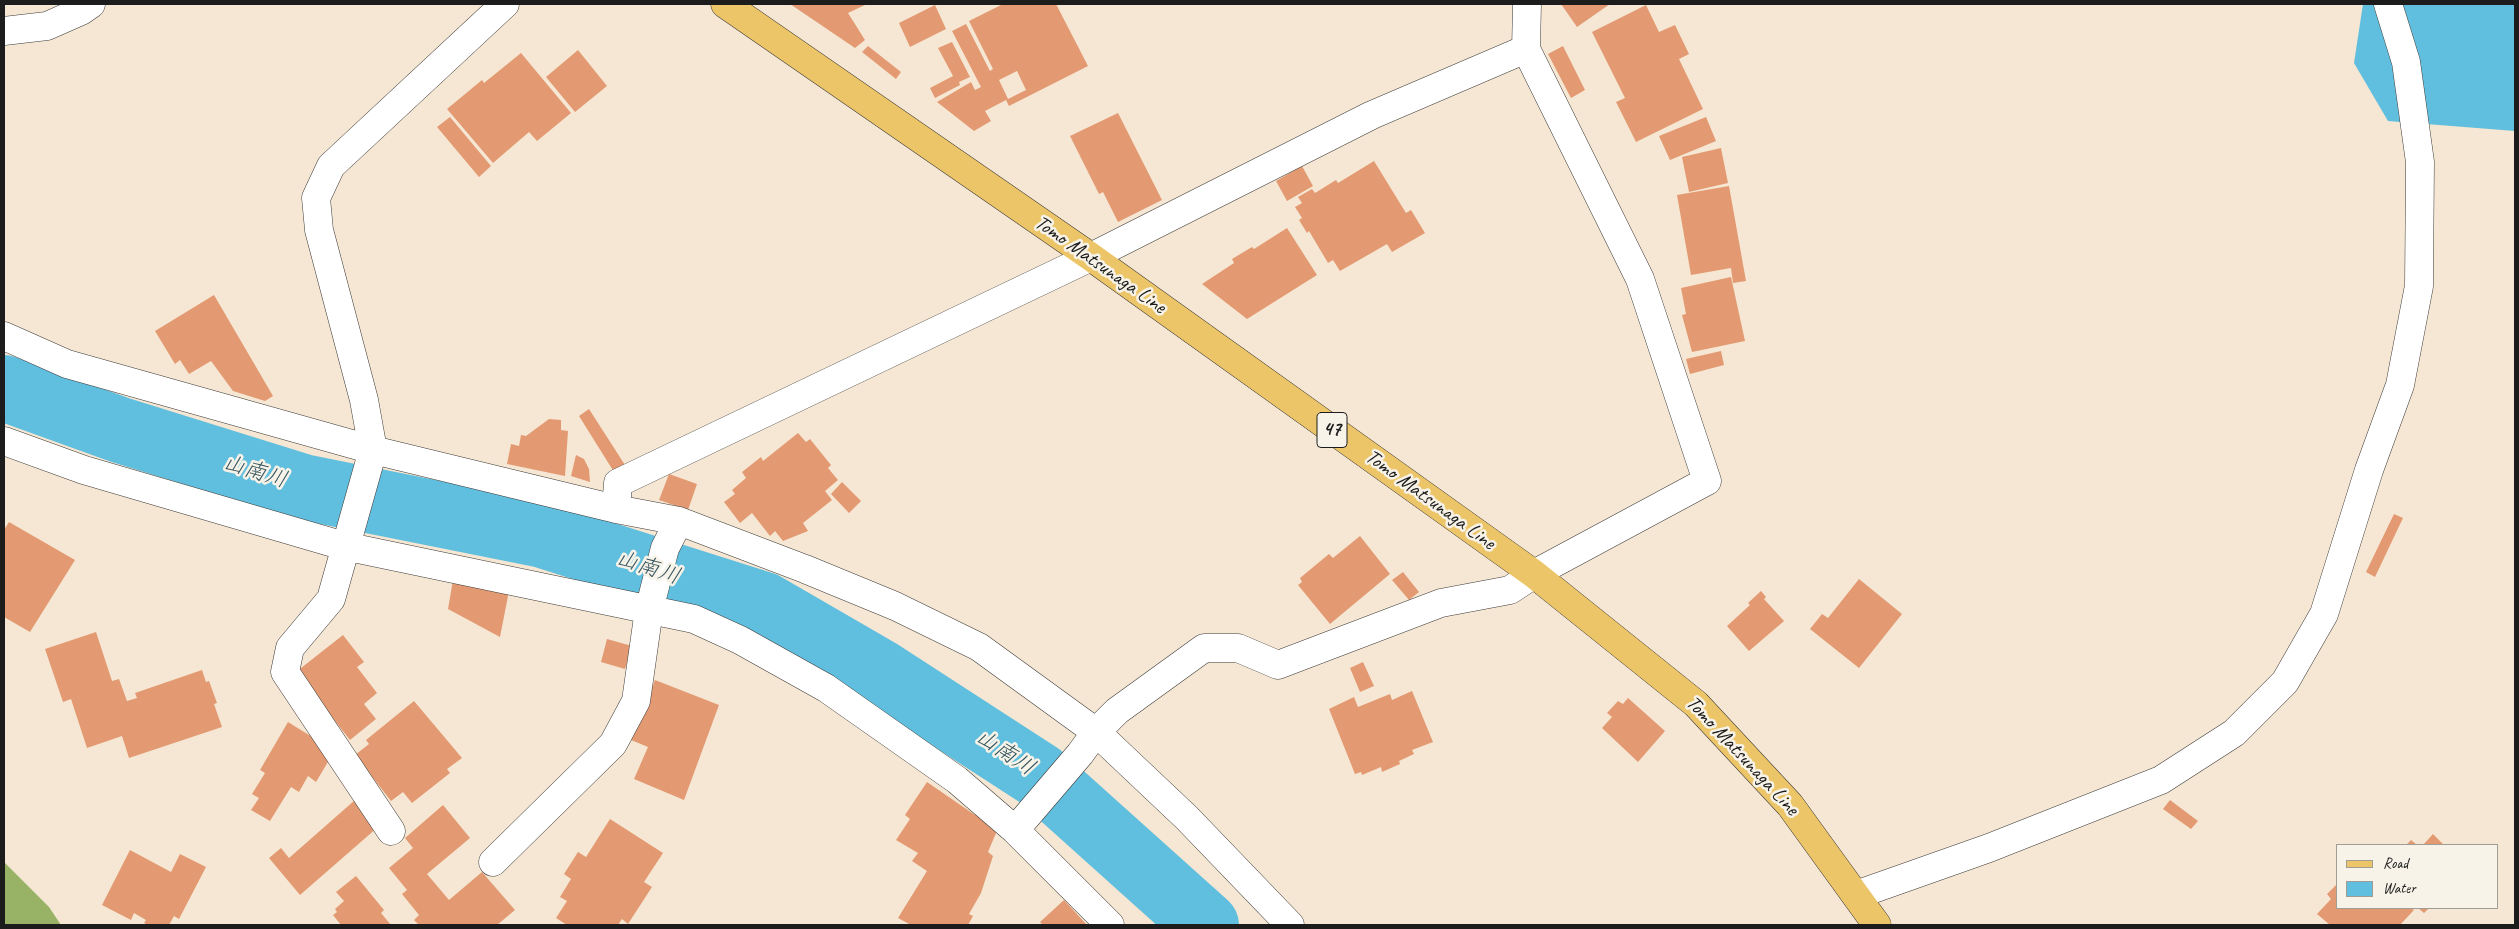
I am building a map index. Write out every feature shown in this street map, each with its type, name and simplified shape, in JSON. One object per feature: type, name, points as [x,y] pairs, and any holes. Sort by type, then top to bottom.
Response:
[{"type":"main road","name":"Tomo Matsunaga Line","points":[[725,4],[1091,258],[1534,574],[1696,704],[1790,804],[1877,925]]},
{"type":"street","points":[[4,31],[48,26],[81,11],[90,4]]},
{"type":"street","points":[[392,832],[285,672],[290,648],[331,600],[369,462],[364,400],[319,230],[316,198],[331,166],[506,4]]},
{"type":"street","points":[[1021,824],[1117,711],[1204,648],[1238,648],[1278,664],[1442,603],[1510,590],[1534,574],[1707,482],[1640,279],[1526,49],[1528,4]]},
{"type":"street","points":[[1856,895],[1989,848],[2161,780],[2234,733],[2285,682],[2324,614],[2370,470],[2400,385],[2419,286],[2420,162],[2406,62],[2388,4]]},
{"type":"street","points":[[616,509],[618,484],[1091,258],[1372,115],[1526,49]]},
{"type":"street","points":[[4,336],[67,364],[369,462],[679,521],[886,602],[979,647],[1088,743],[1187,818],[1290,925]]},
{"type":"street","points":[[4,442],[84,470],[348,537],[651,602],[694,619],[740,640],[826,688],[1021,824],[1110,925]]},
{"type":"street","points":[[493,862],[613,744],[636,702],[651,602],[665,548],[679,521]]},
{"type":"green space","points":[[4,862],[49,907],[61,925],[4,925]]},
{"type":"water","points":[[2363,4],[2515,4],[2515,131],[2388,121],[2354,63]]},
{"type":"building","points":[[790,4],[867,4],[848,13],[865,40],[855,48]]},
{"type":"building","points":[[1003,4],[1056,4],[1088,66],[1009,106],[1006,100],[985,111],[991,121],[974,131],[937,102],[971,82],[975,90],[981,87],[952,31],[966,24],[990,71],[993,69],[969,21]],"holes":[[[1017,71],[1026,90],[1008,99],[999,80]]]},
{"type":"building","points":[[1561,4],[1610,4],[1577,27]]},
{"type":"building","points":[[935,5],[946,29],[910,47],[899,23]]},
{"type":"building","points":[[1646,5],[1659,32],[1675,25],[1689,54],[1679,59],[1703,109],[1636,142],[1616,102],[1625,98],[1592,32]]},
{"type":"building","points":[[952,42],[970,77],[959,82],[960,85],[935,98],[930,88],[953,76],[938,48]]},
{"type":"building","points":[[868,46],[901,72],[896,79],[862,52]]},
{"type":"building","points":[[1563,46],[1585,90],[1571,98],[1548,54]]},
{"type":"building","points":[[578,50],[607,86],[575,112],[546,77]]},
{"type":"building","points":[[521,53],[571,113],[537,141],[529,132],[493,163],[447,109],[482,80],[484,83]]},
{"type":"building","points":[[1118,113],[1162,200],[1118,222],[1103,192],[1099,194],[1070,136]]},
{"type":"building","points":[[450,117],[491,166],[479,177],[437,127]]},
{"type":"building","points":[[1706,117],[1716,141],[1670,160],[1659,136]]},
{"type":"building","points":[[1721,148],[1728,183],[1689,192],[1682,157]]},
{"type":"building","points":[[1374,161],[1406,213],[1411,210],[1425,233],[1392,252],[1387,244],[1340,271],[1333,260],[1328,263],[1309,231],[1307,233],[1299,220],[1302,218],[1295,207],[1302,203],[1298,197],[1312,189],[1315,193],[1336,180],[1338,183]]},
{"type":"building","points":[[1302,166],[1313,186],[1287,201],[1276,181]]},
{"type":"building","points":[[1729,186],[1746,281],[1733,283],[1731,268],[1691,275],[1677,195]]},
{"type":"building","points":[[1287,228],[1317,275],[1247,319],[1202,284],[1234,263],[1232,259],[1252,247],[1254,249]]},
{"type":"building","points":[[1731,277],[1745,341],[1692,352],[1682,315],[1686,314],[1681,288]]},
{"type":"building","points":[[214,295],[273,396],[265,401],[233,391],[211,361],[189,374],[180,360],[175,364],[155,331]]},
{"type":"building","points":[[1721,351],[1724,365],[1690,374],[1686,359]]},
{"type":"building","points":[[589,409],[625,465],[614,472],[579,416]]},
{"type":"building","points":[[549,419],[561,420],[561,430],[568,431],[565,476],[507,464],[511,444],[519,446],[521,435],[526,436]]},
{"type":"building","points":[[798,433],[806,442],[810,439],[831,465],[828,468],[838,480],[825,491],[832,500],[803,523],[808,531],[783,541],[775,531],[770,536],[752,513],[740,523],[724,502],[735,494],[732,490],[746,478],[742,472],[761,457],[763,461]]},
{"type":"building","points":[[576,455],[584,459],[589,469],[590,482],[571,476]]},
{"type":"building","points":[[669,474],[697,484],[688,510],[659,500]]},
{"type":"building","points":[[842,482],[861,501],[849,513],[831,494]]},
{"type":"building","points":[[2394,514],[2403,518],[2375,577],[2366,572]]},
{"type":"building","points":[[9,522],[75,560],[30,632],[4,617],[4,530]]},
{"type":"building","points":[[1360,536],[1390,574],[1330,624],[1298,585],[1302,582],[1300,578],[1329,554],[1333,558]]},
{"type":"building","points":[[1403,572],[1419,592],[1409,600],[1392,580]]},
{"type":"building","points":[[1859,579],[1902,614],[1859,668],[1810,629],[1822,614],[1828,618]]},
{"type":"building","points":[[453,580],[509,591],[500,637],[448,609]]},
{"type":"building","points":[[1761,591],[1766,597],[1764,599],[1784,621],[1749,651],[1727,626],[1750,605],[1748,603]]},
{"type":"building","points":[[96,632],[112,681],[119,679],[127,701],[137,698],[135,693],[202,670],[206,682],[209,681],[217,703],[214,704],[222,727],[129,758],[122,736],[87,748],[71,699],[63,702],[45,649]]},
{"type":"building","points":[[343,635],[364,662],[357,667],[377,693],[364,704],[376,719],[350,740],[296,672]]},
{"type":"building","points":[[607,639],[632,646],[625,669],[601,662]]},
{"type":"building","points":[[1363,662],[1374,686],[1360,692],[1350,668]]},
{"type":"building","points":[[655,680],[719,705],[684,800],[634,779],[648,747],[631,740]]},
{"type":"building","points":[[1412,691],[1433,742],[1412,750],[1414,754],[1399,761],[1400,764],[1382,772],[1381,767],[1362,775],[1361,772],[1355,774],[1329,709],[1354,697],[1358,707],[1390,694],[1392,700]]},
{"type":"building","points":[[1628,698],[1665,731],[1638,762],[1602,728],[1612,717],[1607,713],[1618,701],[1623,704]]},
{"type":"building","points":[[414,701],[462,758],[447,769],[450,773],[412,803],[403,792],[391,801],[355,755],[369,744],[366,740]]},
{"type":"building","points":[[288,722],[325,745],[332,755],[316,782],[308,776],[299,792],[291,787],[270,821],[251,810],[259,798],[252,794],[265,773],[260,770]]},
{"type":"building","points":[[927,782],[975,815],[978,811],[999,826],[988,852],[993,856],[981,893],[969,914],[973,916],[968,925],[911,925],[898,918],[927,871],[912,861],[918,853],[896,840],[910,819],[905,815]]},
{"type":"building","points":[[355,800],[378,827],[300,895],[269,858],[281,848],[289,858]]},
{"type":"building","points":[[2170,800],[2198,821],[2191,829],[2163,809]]},
{"type":"building","points":[[443,805],[470,838],[427,874],[449,900],[482,872],[515,910],[497,925],[419,925],[414,920],[419,915],[402,894],[407,890],[389,868],[413,848],[405,838]]},
{"type":"building","points":[[610,819],[663,853],[644,882],[652,887],[628,924],[622,919],[618,925],[567,925],[556,918],[567,901],[560,897],[571,879],[564,874],[578,852],[586,857]]},
{"type":"building","points":[[2433,834],[2443,844],[2424,844]]},
{"type":"building","points":[[2411,840],[2416,844],[2407,844]]},
{"type":"building","points":[[130,850],[171,872],[180,854],[206,867],[179,919],[174,916],[169,925],[148,925],[144,923],[146,920],[134,913],[131,920],[102,905]]},
{"type":"building","points":[[356,876],[384,910],[381,913],[391,925],[341,925],[333,915],[337,912],[335,909],[344,901],[336,892]]},
{"type":"building","points":[[2336,885],[2336,909],[2414,910],[2400,925],[2330,925],[2317,914],[2331,899],[2327,894]]},
{"type":"building","points":[[1064,900],[1087,925],[1043,925],[1040,922]]},
{"type":"building","points":[[2419,909],[2428,909],[2424,913]]},
{"type":"waterway","name":"山南川","points":[[4,388],[120,430],[303,487],[543,535],[764,605],[878,671],[1040,776],[1206,925]]}]
